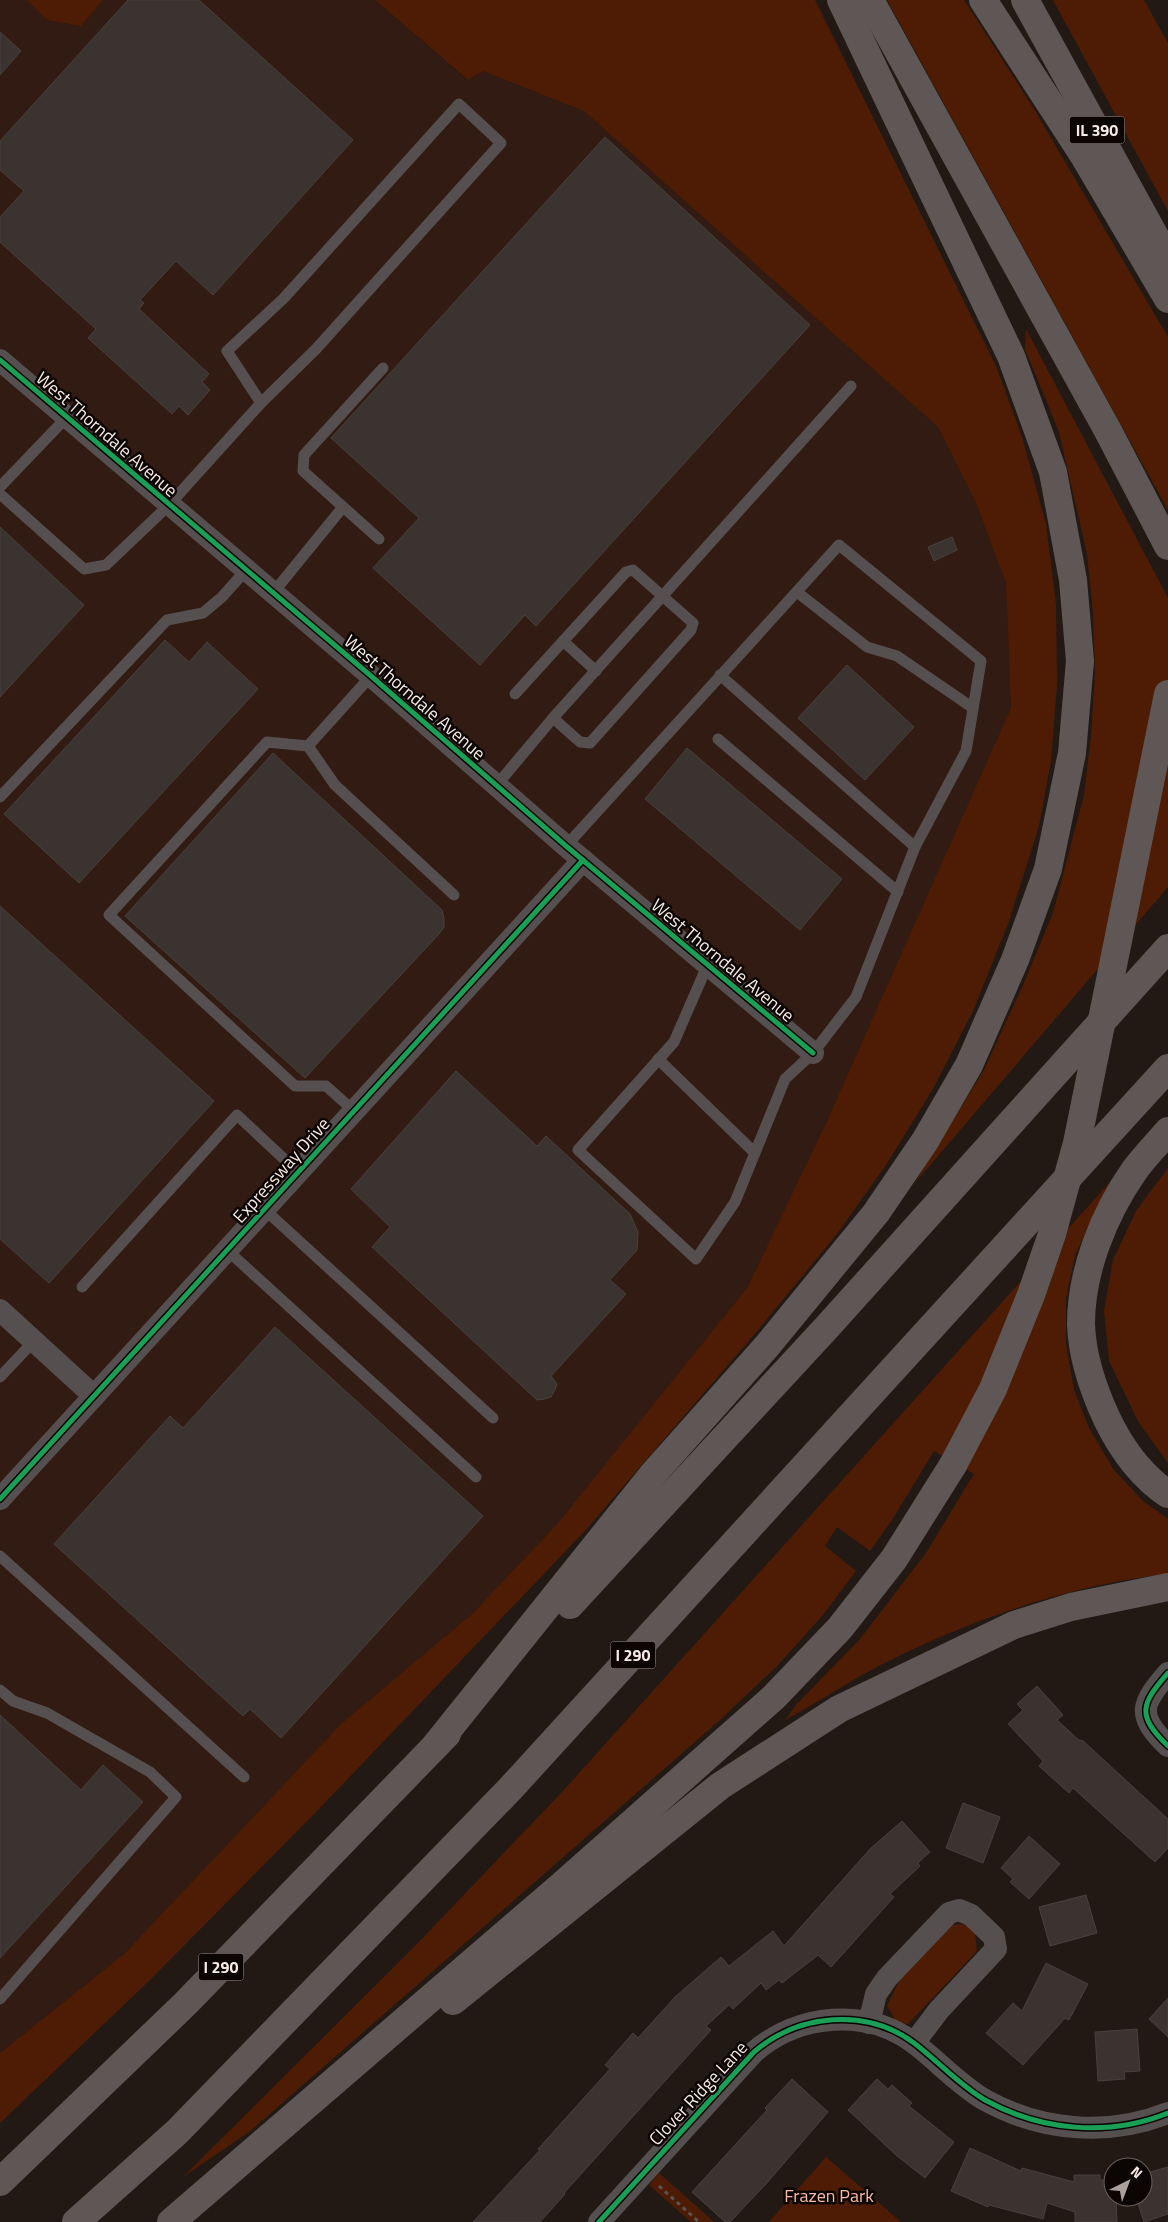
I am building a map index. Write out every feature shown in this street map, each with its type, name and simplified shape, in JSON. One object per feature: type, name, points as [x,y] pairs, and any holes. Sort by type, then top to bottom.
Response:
[{"type":"highway","points":[[435,1746],[654,1473],[767,1346],[876,1213],[925,1141],[969,1065],[1015,960],[1048,869],[1072,753],[1080,661],[1073,580],[1053,472],[1011,356],[841,0]]},
{"type":"highway","points":[[870,0],[1102,420],[1168,546]]},
{"type":"highway","points":[[983,0],[1084,156],[1168,299]]},
{"type":"highway","name":"IL 390","points":[[1025,0],[1168,260]]},
{"type":"highway","points":[[171,2222],[562,1885],[774,1697],[840,1628],[894,1559],[953,1465],[993,1389],[1031,1296],[1052,1234],[1077,1144],[1168,694]]},
{"type":"highway","name":"I 290","points":[[0,2182],[185,2004],[550,1627],[821,1333],[1168,948]]},
{"type":"highway","name":"I 290","points":[[76,2222],[177,2132],[510,1789],[1168,1068]]},
{"type":"highway","points":[[1168,1130],[1134,1171],[1109,1214],[1095,1249],[1086,1284],[1081,1324],[1086,1364],[1101,1406],[1120,1445],[1155,1486],[1168,1494]]},
{"type":"highway","points":[[332,2082],[400,2044],[720,1786],[839,1709],[1014,1624],[1072,1607],[1168,1587]]},
{"type":"highway","points":[[972,1645],[1019,1637],[1078,1620],[1168,1604]]},
{"type":"street","name":"West Thorndale Avenue","points":[[0,360],[371,676],[566,846],[813,1054]]},
{"type":"street","name":"Expressway Drive","points":[[0,1499],[583,860]]},
{"type":"street","points":[[0,1310],[94,1396]]},
{"type":"street","points":[[1168,1673],[1148,1698],[1146,1713],[1152,1730],[1168,1746]]},
{"type":"street","points":[[869,2023],[876,1994],[887,1978],[949,1913],[959,1910],[965,1912],[971,1915],[994,1937],[996,1949],[939,2010],[914,2044]]},
{"type":"street","name":"Clover Ridge Lane","points":[[600,2222],[754,2052],[784,2032],[813,2022],[854,2020],[892,2031],[914,2044],[954,2079],[980,2097],[1034,2120],[1069,2127],[1096,2128],[1137,2122],[1168,2113]]},
{"type":"lane","points":[[0,494],[84,569],[106,565],[169,505],[261,402],[316,349],[502,143],[459,104],[284,298],[227,351],[261,402]]},
{"type":"lane","points":[[379,539],[302,471],[304,455],[383,368]]},
{"type":"lane","points":[[496,786],[553,718],[851,386]]},
{"type":"lane","points":[[0,487],[67,417]]},
{"type":"lane","points":[[273,593],[343,507]]},
{"type":"lane","points":[[566,846],[840,545],[980,660],[966,751],[915,847],[856,997],[813,1054],[785,1079],[735,1202],[696,1259],[578,1150],[674,1042],[708,964]]},
{"type":"lane","points":[[0,797],[167,620],[203,613],[222,597],[246,570]]},
{"type":"lane","points":[[515,694],[626,572],[633,570],[693,623],[691,630],[590,743],[580,742],[553,718]]},
{"type":"lane","points":[[797,592],[867,647],[897,656],[973,708]]},
{"type":"lane","points":[[563,641],[596,670]]},
{"type":"lane","points":[[720,675],[915,847]]},
{"type":"lane","points":[[308,746],[371,676]]},
{"type":"lane","points":[[718,739],[898,892]]},
{"type":"lane","points":[[308,746],[267,742],[109,915],[295,1086],[326,1086],[354,1111]]},
{"type":"lane","points":[[308,746],[334,785],[454,895]]},
{"type":"lane","points":[[658,1060],[755,1153]]},
{"type":"lane","points":[[82,1288],[238,1115],[298,1172]]},
{"type":"lane","points":[[264,1209],[493,1418]]},
{"type":"lane","points":[[227,1250],[476,1477]]},
{"type":"lane","points":[[0,1377],[34,1341]]},
{"type":"lane","points":[[0,1556],[244,1777]]},
{"type":"lane","points":[[0,1690],[13,1702],[48,1713],[150,1772],[176,1796],[0,1999]]},
{"type":"path","points":[[644,2172],[699,2222]]},
{"type":"shaded area","points":[[0,0],[27,0],[47,20],[81,26],[103,0],[375,0],[467,80],[483,71],[584,111],[938,427],[976,503],[1006,583],[1011,708],[961,825],[828,1119],[747,1288],[558,1523],[473,1613],[341,1724],[124,1954],[0,2053]]},
{"type":"green space","points":[[27,0],[103,0],[81,26],[47,20]]},
{"type":"green space","points":[[375,0],[815,0],[996,366],[1022,437],[1046,524],[1056,604],[1057,685],[1051,761],[1039,826],[1009,921],[973,1011],[933,1089],[888,1162],[837,1234],[753,1336],[584,1532],[318,1810],[149,1981],[0,2123],[0,2053],[124,1954],[341,1724],[473,1613],[558,1523],[747,1288],[828,1119],[1011,708],[1006,583],[976,503],[938,427],[584,111],[483,71],[468,80]]},
{"type":"green space","points":[[887,0],[964,0],[1034,109],[1168,337],[1168,510]]},
{"type":"green space","points":[[1053,0],[1144,0],[1168,43],[1168,211]]},
{"type":"green space","points":[[1026,329],[1168,598],[1168,887],[914,1184],[984,1070],[1024,983],[1053,913],[1084,795],[1091,736],[1095,672],[1093,612],[1087,554],[1059,432],[1025,349]]},
{"type":"green space","points":[[1168,1168],[1168,1463],[1139,1423],[1109,1361],[1104,1311],[1113,1260],[1136,1211]]},
{"type":"green space","points":[[1111,1181],[1075,1255],[1066,1298],[1066,1344],[1074,1390],[1089,1428],[1114,1470],[1143,1501],[1168,1519],[1168,1574],[1090,1587],[1011,1610],[973,1624],[899,1656],[785,1720],[796,1705],[860,1639],[926,1553],[974,1474],[934,1451],[892,1520],[870,1551],[837,1527],[825,1546],[856,1571],[823,1615],[776,1667],[720,1720],[249,2132],[183,2177],[416,1945],[563,1791]]},
{"type":"green space","points":[[966,1924],[975,1934],[977,1951],[908,2024],[896,2021],[887,2006],[899,1981],[950,1925]]},
{"type":"green space","name":"Frazen Park","points":[[826,2157],[901,2222],[769,2222]]},
{"type":"green space","points":[[659,2173],[714,2222],[691,2222],[649,2185]]},
{"type":"building","points":[[128,0],[199,0],[353,140],[213,295],[176,261],[140,300],[144,303],[139,309],[209,374],[202,382],[210,390],[188,415],[179,406],[172,414],[88,338],[96,329],[0,242],[0,217],[24,191],[0,170],[0,141]]},
{"type":"building","points":[[0,32],[21,51],[0,75]]},
{"type":"building","points":[[605,137],[810,325],[536,626],[525,615],[480,665],[373,568],[419,518],[331,438]]},
{"type":"building","points":[[0,527],[84,605],[0,697]]},
{"type":"building","points":[[952,537],[957,550],[934,561],[928,547]]},
{"type":"building","points":[[165,640],[189,662],[207,642],[258,689],[79,883],[4,814]]},
{"type":"building","points":[[847,665],[914,727],[865,780],[798,718]]},
{"type":"building","points":[[687,748],[842,879],[800,930],[645,799]]},
{"type":"building","points":[[273,753],[442,910],[444,918],[444,927],[439,934],[305,1078],[125,916]]},
{"type":"building","points":[[0,906],[214,1101],[49,1283],[0,1239]]},
{"type":"building","points":[[456,1071],[537,1146],[546,1136],[630,1214],[638,1232],[637,1250],[610,1280],[626,1294],[551,1376],[557,1384],[551,1397],[544,1399],[537,1400],[372,1247],[390,1227],[351,1189]]},
{"type":"building","points":[[275,1327],[483,1516],[281,1738],[250,1709],[243,1716],[54,1544],[170,1416],[183,1428]]},
{"type":"building","points":[[1037,1686],[1063,1715],[1057,1720],[1080,1741],[1082,1740],[1168,1819],[1168,1848],[1155,1862],[1073,1788],[1069,1793],[1039,1766],[1043,1761],[1008,1724],[1023,1710],[1017,1704]]},
{"type":"building","points":[[0,1715],[81,1790],[103,1765],[143,1802],[0,1958]]},
{"type":"building","points":[[963,1803],[1000,1817],[983,1863],[946,1848]]},
{"type":"building","points":[[902,1821],[930,1852],[918,1863],[920,1866],[890,1894],[894,1897],[831,1967],[818,1955],[782,1983],[779,1980],[766,1990],[761,1983],[733,2009],[729,2005],[706,2026],[711,2030],[540,2222],[473,2222],[540,2150],[538,2149],[610,2069],[605,2065],[633,2033],[638,2038],[675,1997],[721,1957],[729,1966],[773,1931],[784,1946],[870,1849]]},
{"type":"building","points":[[1029,1836],[1060,1864],[1029,1899],[1010,1882],[1013,1879],[1001,1868]]},
{"type":"building","points":[[1086,1895],[1097,1933],[1050,1946],[1039,1907]]},
{"type":"building","points":[[1046,1963],[1088,1984],[1069,2020],[1065,2018],[1023,2065],[986,2033],[1013,2003],[1022,2011]]},
{"type":"building","points":[[1168,1998],[1168,2037],[1149,2019]]},
{"type":"building","points":[[1137,2029],[1140,2071],[1124,2072],[1125,2079],[1098,2081],[1095,2032]]},
{"type":"building","points":[[792,2079],[828,2112],[766,2184],[730,2222],[725,2222],[692,2192],[767,2110],[765,2108]]},
{"type":"building","points":[[877,2079],[888,2089],[892,2085],[912,2103],[909,2106],[954,2142],[925,2178],[897,2156],[848,2110]]},
{"type":"building","points":[[970,2148],[1021,2171],[1022,2168],[1074,2182],[1074,2175],[1100,2175],[1100,2180],[1103,2180],[1103,2207],[1116,2207],[1117,2222],[1075,2222],[1075,2212],[1047,2203],[1043,2219],[989,2205],[988,2207],[951,2191]]},
{"type":"building","points":[[1168,2167],[1168,2214],[1144,2222],[1139,2207],[1153,2207],[1153,2171]]},
{"type":"cycle path","points":[[0,360],[371,676],[566,846],[813,1053]]},
{"type":"cycle path","points":[[0,1499],[583,860]]},
{"type":"cycle path","points":[[1168,1673],[1152,1693],[1146,1710],[1151,1726],[1168,1746]]},
{"type":"cycle path","points":[[599,2222],[754,2052],[772,2039],[811,2023],[832,2020],[854,2020],[875,2024],[895,2031],[914,2043],[985,2100],[1006,2110],[1052,2124],[1098,2128],[1145,2121],[1168,2113]]}]
